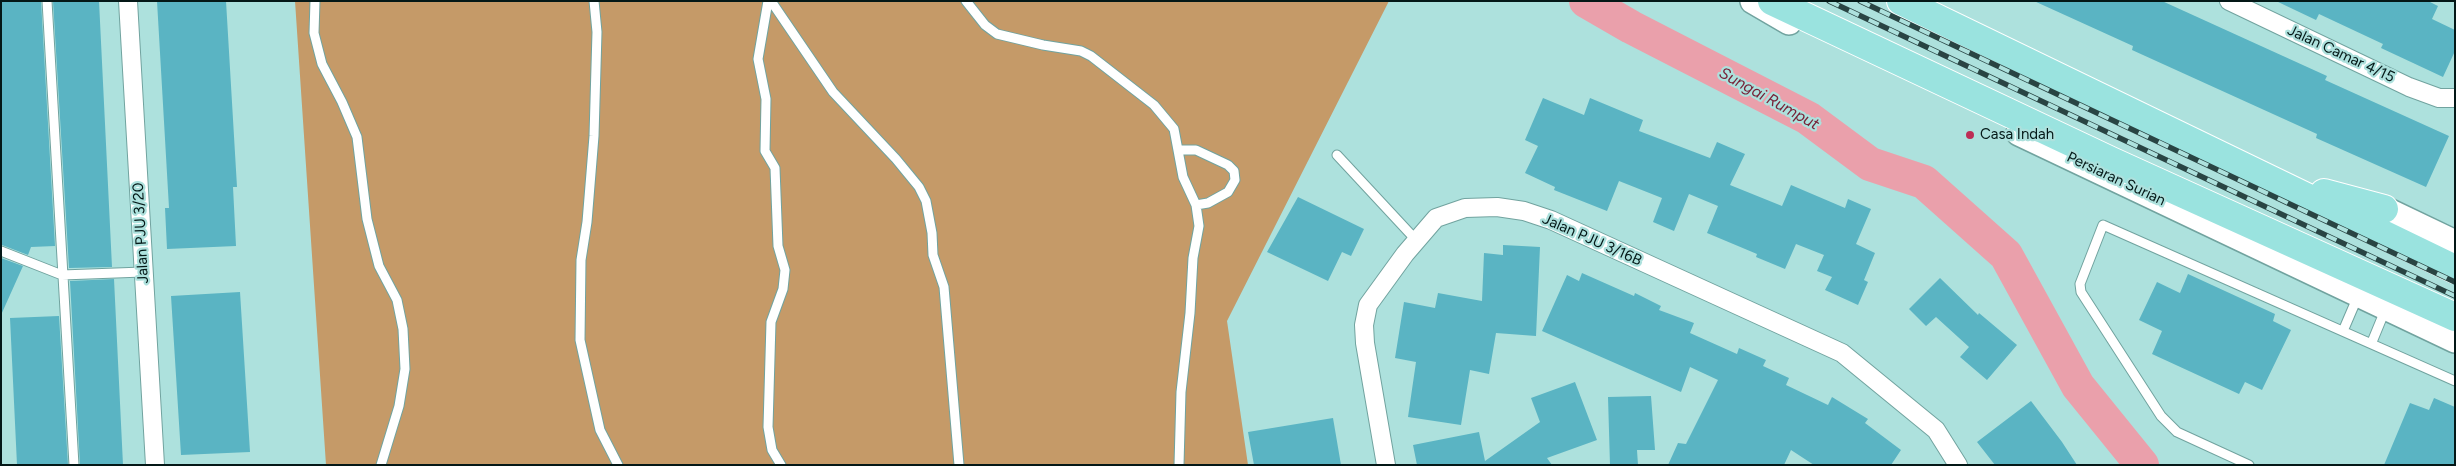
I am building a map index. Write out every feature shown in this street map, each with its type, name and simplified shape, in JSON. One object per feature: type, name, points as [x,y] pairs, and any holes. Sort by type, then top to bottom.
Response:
[{"type":"main road","name":"Persiaran Surian","points":[[1753,1],[1802,29],[2455,340]]},
{"type":"main road","points":[[1901,1],[2257,175],[2455,269]]},
{"type":"main road","name":"Persiaran Surian","points":[[1794,6],[2111,161],[2455,317]]},
{"type":"main road","points":[[2257,175],[2384,209],[2455,243]]},
{"type":"street","name":"Jalan PJU 3/20","points":[[128,1],[154,465]]},
{"type":"street","name":"Jalan Camar 4/15","points":[[2229,1],[2408,86],[2438,98],[2455,98]]},
{"type":"street","name":"Jalan PJU 3/16B","points":[[1386,465],[1365,343],[1364,325],[1368,305],[1416,240],[1436,218],[1465,208],[1497,206],[1524,211],[1551,220],[1842,353],[1936,430],[1958,465]]},
{"type":"lane","points":[[47,1],[74,465]]},
{"type":"lane","points":[[315,1],[314,33],[322,64],[342,102],[357,137],[367,219],[379,266],[397,300],[403,330],[405,369],[399,406],[381,465]]},
{"type":"lane","points":[[594,1],[597,32],[594,136],[587,222],[581,260],[580,340],[600,430],[618,465]]},
{"type":"lane","points":[[769,1],[758,60],[766,99],[765,151],[775,168],[778,246],[785,270],[783,289],[771,322],[768,428],[772,450],[781,465]]},
{"type":"lane","points":[[769,1],[833,92],[896,159],[919,187],[926,201],[932,233],[933,255],[944,287],[959,465]]},
{"type":"lane","points":[[966,1],[985,26],[997,34],[1043,45],[1081,51],[1091,56],[1154,105],[1174,129],[1183,177],[1196,205],[1199,226],[1193,258],[1190,313],[1181,392],[1179,465]]},
{"type":"lane","points":[[1178,150],[1196,150],[1221,162],[1234,171],[1234,180],[1228,192],[1213,201],[1196,205]]},
{"type":"lane","points":[[1337,155],[1416,240]]},
{"type":"lane","points":[[2248,465],[2177,432],[2161,416],[2081,292],[2080,284],[2102,226],[2372,342],[2455,381]]},
{"type":"lane","points":[[1,251],[62,274],[144,272]]},
{"type":"lane","points":[[2343,331],[2359,294]]},
{"type":"lane","points":[[2372,342],[2387,307]]},
{"type":"shaded area","points":[[295,1],[1389,1],[1227,321],[1248,465],[326,465]]},
{"type":"building","points":[[1,1],[41,1],[55,246],[31,247],[28,255],[2,245]]},
{"type":"building","points":[[53,1],[99,1],[112,267],[69,268]]},
{"type":"building","points":[[157,1],[226,1],[237,187],[233,187],[236,246],[167,249],[165,208],[169,208]]},
{"type":"building","points":[[2034,1],[2162,1],[2327,76],[2325,80],[2449,136],[2426,187],[2316,138],[2317,134],[2132,50],[2133,46]]},
{"type":"building","points":[[2276,1],[2428,1],[2438,6],[2432,19],[2455,30],[2455,51],[2443,77],[2381,48],[2383,44],[2319,14],[2316,20]]},
{"type":"building","points":[[1543,98],[1584,115],[1590,98],[1643,120],[1639,131],[1710,158],[1717,142],[1745,154],[1730,185],[1782,206],[1791,185],[1845,208],[1848,199],[1871,209],[1856,244],[1875,253],[1864,280],[1868,282],[1858,305],[1825,290],[1832,277],[1817,271],[1824,255],[1796,244],[1785,269],[1756,257],[1757,254],[1707,233],[1718,206],[1689,194],[1674,231],[1653,222],[1662,198],[1619,181],[1607,211],[1554,190],[1555,187],[1525,173],[1538,146],[1525,140]]},
{"type":"building","points":[[1298,197],[1364,229],[1351,256],[1342,252],[1328,281],[1267,252]]},
{"type":"building","points":[[1503,245],[1540,247],[1536,336],[1496,333],[1489,374],[1470,370],[1461,425],[1408,417],[1416,362],[1395,358],[1404,302],[1435,308],[1438,293],[1482,301],[1484,253],[1503,255]]},
{"type":"building","points":[[1,258],[23,266],[1,315]]},
{"type":"building","points":[[1582,273],[1634,296],[1635,293],[1661,306],[1659,310],[1694,323],[1690,333],[1737,354],[1739,348],[1766,360],[1763,366],[1789,378],[1786,385],[1828,405],[1832,397],[1868,419],[1865,423],[1901,450],[1891,465],[1814,465],[1791,450],[1784,465],[1668,465],[1678,443],[1686,444],[1718,380],[1690,367],[1681,392],[1542,331],[1567,275],[1579,281]]},
{"type":"building","points":[[2188,274],[2275,314],[2273,321],[2291,330],[2262,390],[2245,382],[2239,394],[2152,354],[2162,331],[2139,320],[2157,282],[2180,293]]},
{"type":"building","points":[[1940,278],[1978,315],[1979,313],[2017,345],[1987,380],[1960,357],[1969,347],[1936,317],[1926,326],[1909,309]]},
{"type":"building","points":[[114,279],[123,465],[80,465],[70,281]]},
{"type":"building","points":[[240,292],[250,452],[181,455],[171,296]]},
{"type":"building","points":[[59,316],[68,465],[17,465],[10,318]]},
{"type":"building","points":[[1575,382],[1597,440],[1547,458],[1552,465],[1417,465],[1413,445],[1479,432],[1485,461],[1540,422],[1531,398]]},
{"type":"building","points":[[1651,396],[1655,450],[1637,450],[1638,465],[1610,465],[1608,397]]},
{"type":"building","points":[[2434,398],[2455,407],[2455,465],[2384,465],[2410,403],[2429,410]]},
{"type":"building","points":[[2031,401],[2077,465],[1995,465],[1977,442]]},
{"type":"building","points":[[1333,418],[1341,465],[1254,465],[1248,432]]},
{"type":"waterway","name":"Sungai Rumput","points":[[1586,1],[1631,27],[1808,118],[1870,164],[1924,182],[2006,255],[2078,386],[2142,465]]},
{"type":"railway","points":[[1829,1],[2455,296]]},
{"type":"railway","points":[[1860,1],[2455,282]]},
{"type":"place","name":"Casa Indah","points":[[1970,135]]}]
